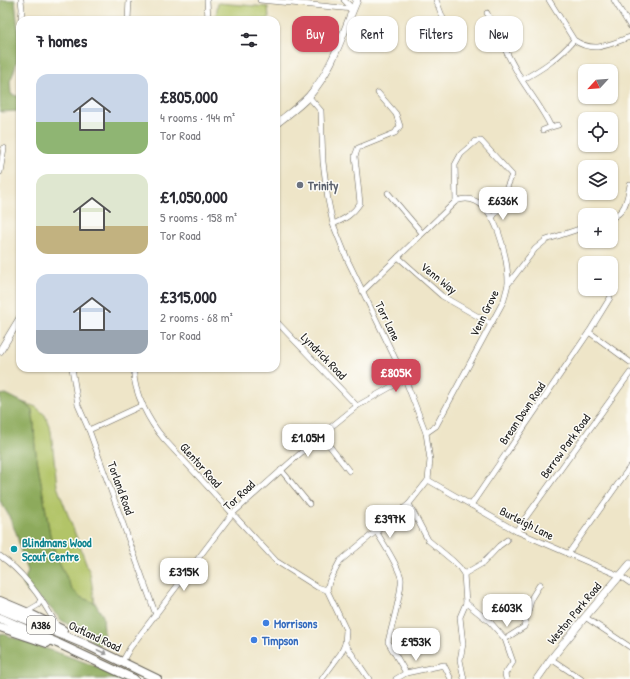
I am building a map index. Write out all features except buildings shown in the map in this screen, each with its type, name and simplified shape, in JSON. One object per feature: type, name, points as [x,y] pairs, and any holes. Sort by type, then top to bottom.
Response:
[{"type":"main road","points":[[280,121],[309,97],[324,75],[348,24],[357,0]]},
{"type":"main road","points":[[0,350],[16,324]]},
{"type":"main road","name":"Weston Park Road","points":[[538,679],[550,659],[602,595],[630,564]]},
{"type":"main road","points":[[0,601],[57,626],[87,645]]},
{"type":"main road","name":"Outland Road","points":[[0,609],[87,645],[157,679]]},
{"type":"main road","name":"Outland Road","points":[[0,618],[87,656],[134,679]]},
{"type":"main road","points":[[0,627],[87,656]]},
{"type":"street","points":[[21,0],[21,16]]},
{"type":"street","points":[[128,16],[129,0]]},
{"type":"street","points":[[207,0],[208,16]]},
{"type":"street","points":[[260,0],[353,9]]},
{"type":"street","points":[[344,0],[353,9]]},
{"type":"street","points":[[436,0],[442,16]]},
{"type":"street","points":[[549,0],[574,40],[579,44],[594,48],[605,46],[630,37]]},
{"type":"street","points":[[614,0],[630,26]]},
{"type":"street","points":[[522,80],[544,68],[556,59],[574,40]]},
{"type":"street","points":[[507,52],[522,80],[546,116],[551,127]]},
{"type":"street","points":[[332,224],[348,217],[355,211],[360,203],[355,156],[358,148],[395,133],[400,126],[396,114],[378,93]]},
{"type":"street","name":"Torr Lane","points":[[309,97],[321,111],[323,162],[332,224],[405,378],[426,433],[430,460],[428,480]]},
{"type":"street","points":[[543,130],[558,125]]},
{"type":"street","points":[[363,290],[456,201],[455,165],[461,154],[476,141],[480,142],[512,175],[497,211],[492,218]]},
{"type":"street","points":[[0,172],[4,148]]},
{"type":"street","points":[[618,215],[625,207],[630,185]]},
{"type":"street","points":[[388,193],[422,233]]},
{"type":"street","name":"Venn Grove","points":[[426,433],[436,426],[504,300],[508,283],[502,241],[492,218],[485,208],[477,202],[465,199],[456,201]]},
{"type":"street","points":[[508,283],[539,246],[546,240],[578,230]]},
{"type":"street","name":"Venn Way","points":[[398,257],[442,296],[491,324]]},
{"type":"street","name":"Brean Down Road","points":[[471,505],[589,332],[610,298]]},
{"type":"street","name":"Lyndrick Road","points":[[280,324],[357,406]]},
{"type":"street","points":[[589,332],[630,362]]},
{"type":"street","name":"Torland Road","points":[[73,372],[78,405],[89,430],[156,615]]},
{"type":"street","name":"Glentor Road","points":[[134,372],[134,379],[144,405],[156,429],[276,561],[317,587],[327,590]]},
{"type":"street","name":"Berrow Park Road","points":[[516,531],[630,373]]},
{"type":"street","name":"Tor Road","points":[[122,662],[130,648],[232,514],[321,435],[357,406],[405,378]]},
{"type":"street","points":[[89,430],[144,405]]},
{"type":"street","points":[[321,435],[349,471]]},
{"type":"street","points":[[568,554],[630,468]]},
{"type":"street","points":[[281,470],[309,504]]},
{"type":"street","points":[[322,679],[341,653],[345,644],[346,630],[327,590],[329,582],[340,561],[409,504],[428,480]]},
{"type":"street","name":"Burleigh Lane","points":[[428,480],[516,531],[620,576],[630,583]]},
{"type":"street","points":[[409,504],[428,540],[456,564],[464,574],[466,603],[460,618],[463,644],[460,660],[464,679]]},
{"type":"street","points":[[376,531],[397,568],[401,579],[401,590],[388,642],[406,673]]},
{"type":"street","points":[[464,574],[483,563],[499,546],[507,540]]},
{"type":"street","name":"Outland Road","points":[[0,556],[21,574],[41,599],[57,626]]},
{"type":"street","points":[[505,639],[524,626],[532,597],[540,584]]},
{"type":"street","points":[[26,612],[38,605],[41,599]]},
{"type":"street","points":[[466,603],[490,622],[505,639],[513,662],[505,674],[506,679]]},
{"type":"street","points":[[585,617],[630,647]]},
{"type":"street","points":[[345,644],[369,679]]},
{"type":"street","points":[[550,659],[581,679]]},
{"type":"street","points":[[396,679],[406,673],[444,665],[451,679]]},
{"type":"green space","points":[[0,0],[15,0],[17,16],[16,64],[10,81],[11,94],[16,96],[16,111],[0,112]]},
{"type":"green space","points":[[218,3],[268,7],[269,16],[216,16]]},
{"type":"green space","points":[[6,394],[32,409],[35,447],[50,535],[55,553],[72,589],[80,597],[95,603],[103,616],[104,633],[98,646],[61,620],[44,601],[27,592],[23,584],[28,571],[20,549],[17,535],[8,514],[0,501],[0,395]]},
{"type":"green space","points":[[22,402],[36,407],[45,415],[51,431],[57,486],[90,573],[95,603],[80,597],[72,589],[55,553],[50,535],[35,447],[32,409]]},
{"type":"green space","points":[[0,633],[79,660],[125,679],[0,679]]},
{"type":"place","name":"Trinity","points":[[300,185]]},
{"type":"place","name":"Blindmans Wood Scout Centre","points":[[14,549]]},
{"type":"place","name":"Morrisons","points":[[266,623]]},
{"type":"place","name":"Timpson","points":[[254,640]]}]
